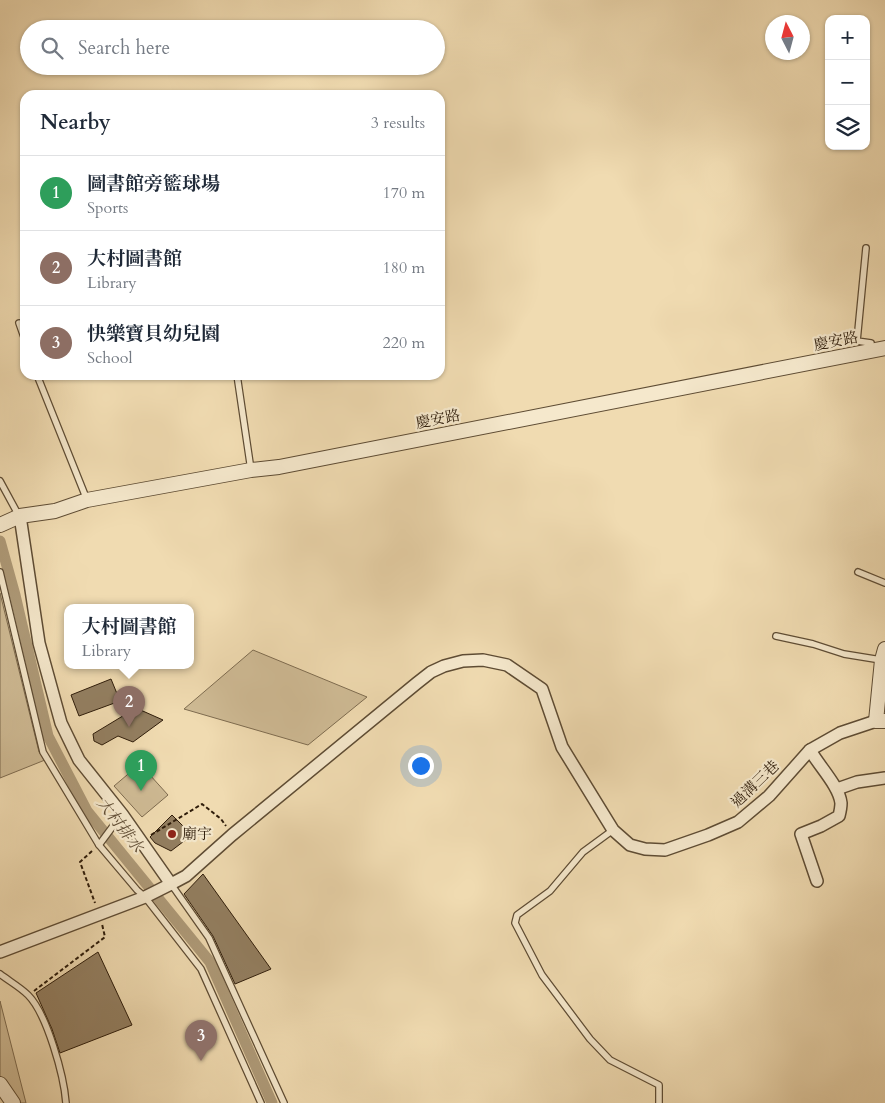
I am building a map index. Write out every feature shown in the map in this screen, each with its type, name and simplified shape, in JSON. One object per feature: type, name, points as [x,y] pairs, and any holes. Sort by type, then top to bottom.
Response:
[{"type":"street","name":"慶安路","points":[[10,521],[55,511],[87,500],[251,470],[279,467],[885,348]]},
{"type":"street","points":[[10,521],[39,643],[61,723],[79,760],[122,814],[171,884]]},
{"type":"street","points":[[880,721],[884,655]]},
{"type":"street","name":"過溝三巷","points":[[0,952],[145,897],[186,876],[232,835],[431,672],[463,661],[483,660],[506,665],[542,689],[562,747],[613,830],[630,845],[645,849],[665,850],[738,822],[769,796],[810,750],[840,733],[880,721]]},
{"type":"street","points":[[810,750],[816,762],[837,789],[841,804],[839,816],[801,834],[817,882]]},
{"type":"street","points":[[837,789],[857,782],[885,778]]},
{"type":"street","points":[[0,1084],[13,1103]]},
{"type":"lane","points":[[866,248],[857,341],[871,343],[868,351]]},
{"type":"lane","points":[[38,380],[87,500]]},
{"type":"lane","points":[[238,380],[251,470]]},
{"type":"lane","points":[[0,481],[10,521]]},
{"type":"lane","points":[[0,572],[43,752],[100,845],[145,897],[201,969],[261,1103]]},
{"type":"lane","points":[[858,572],[885,583]]},
{"type":"lane","points":[[776,636],[814,644],[844,654],[884,655]]},
{"type":"lane","points":[[100,845],[122,814]]},
{"type":"lane","points":[[613,830],[583,852],[550,891],[517,915],[515,923],[542,975],[590,1039],[610,1060],[659,1085],[659,1103]]},
{"type":"lane","points":[[171,884],[209,938],[284,1103]]},
{"type":"lane","points":[[0,974],[29,996],[46,1024],[65,1084],[66,1103]]},
{"type":"path","points":[[140,842],[202,804],[221,819],[232,835]]},
{"type":"path","points":[[29,996],[105,937],[99,914],[80,862],[100,845]]},
{"type":"shaded area","points":[[0,593],[39,752],[45,760],[0,778]]},
{"type":"shaded area","points":[[253,650],[367,697],[308,745],[184,709]]},
{"type":"shaded area","points":[[140,764],[168,795],[142,817],[114,786]]},
{"type":"shaded area","points":[[0,1001],[26,1103],[17,1103],[0,1079]]},
{"type":"building","points":[[111,679],[120,701],[79,716],[71,695]]},
{"type":"building","points":[[136,708],[163,720],[133,742],[118,736],[102,745],[94,741],[93,734]]},
{"type":"building","name":"廟宇","points":[[172,815],[192,835],[171,851],[155,843],[150,837]]},
{"type":"building","points":[[203,874],[271,969],[235,984],[213,936],[184,894]]},
{"type":"building","points":[[98,952],[132,1025],[60,1053],[36,993]]},
{"type":"waterway","name":"大村排水","points":[[0,541],[15,595],[48,736],[87,811],[210,962],[272,1103]]},
{"type":"place","name":"大村圖書館","points":[[129,727]]},
{"type":"place","name":"圖書館旁籃球場","points":[[141,791]]},
{"type":"place","name":"廟宇","points":[[172,834]]},
{"type":"place","name":"快樂寶貝幼兒園","points":[[201,1061]]}]
